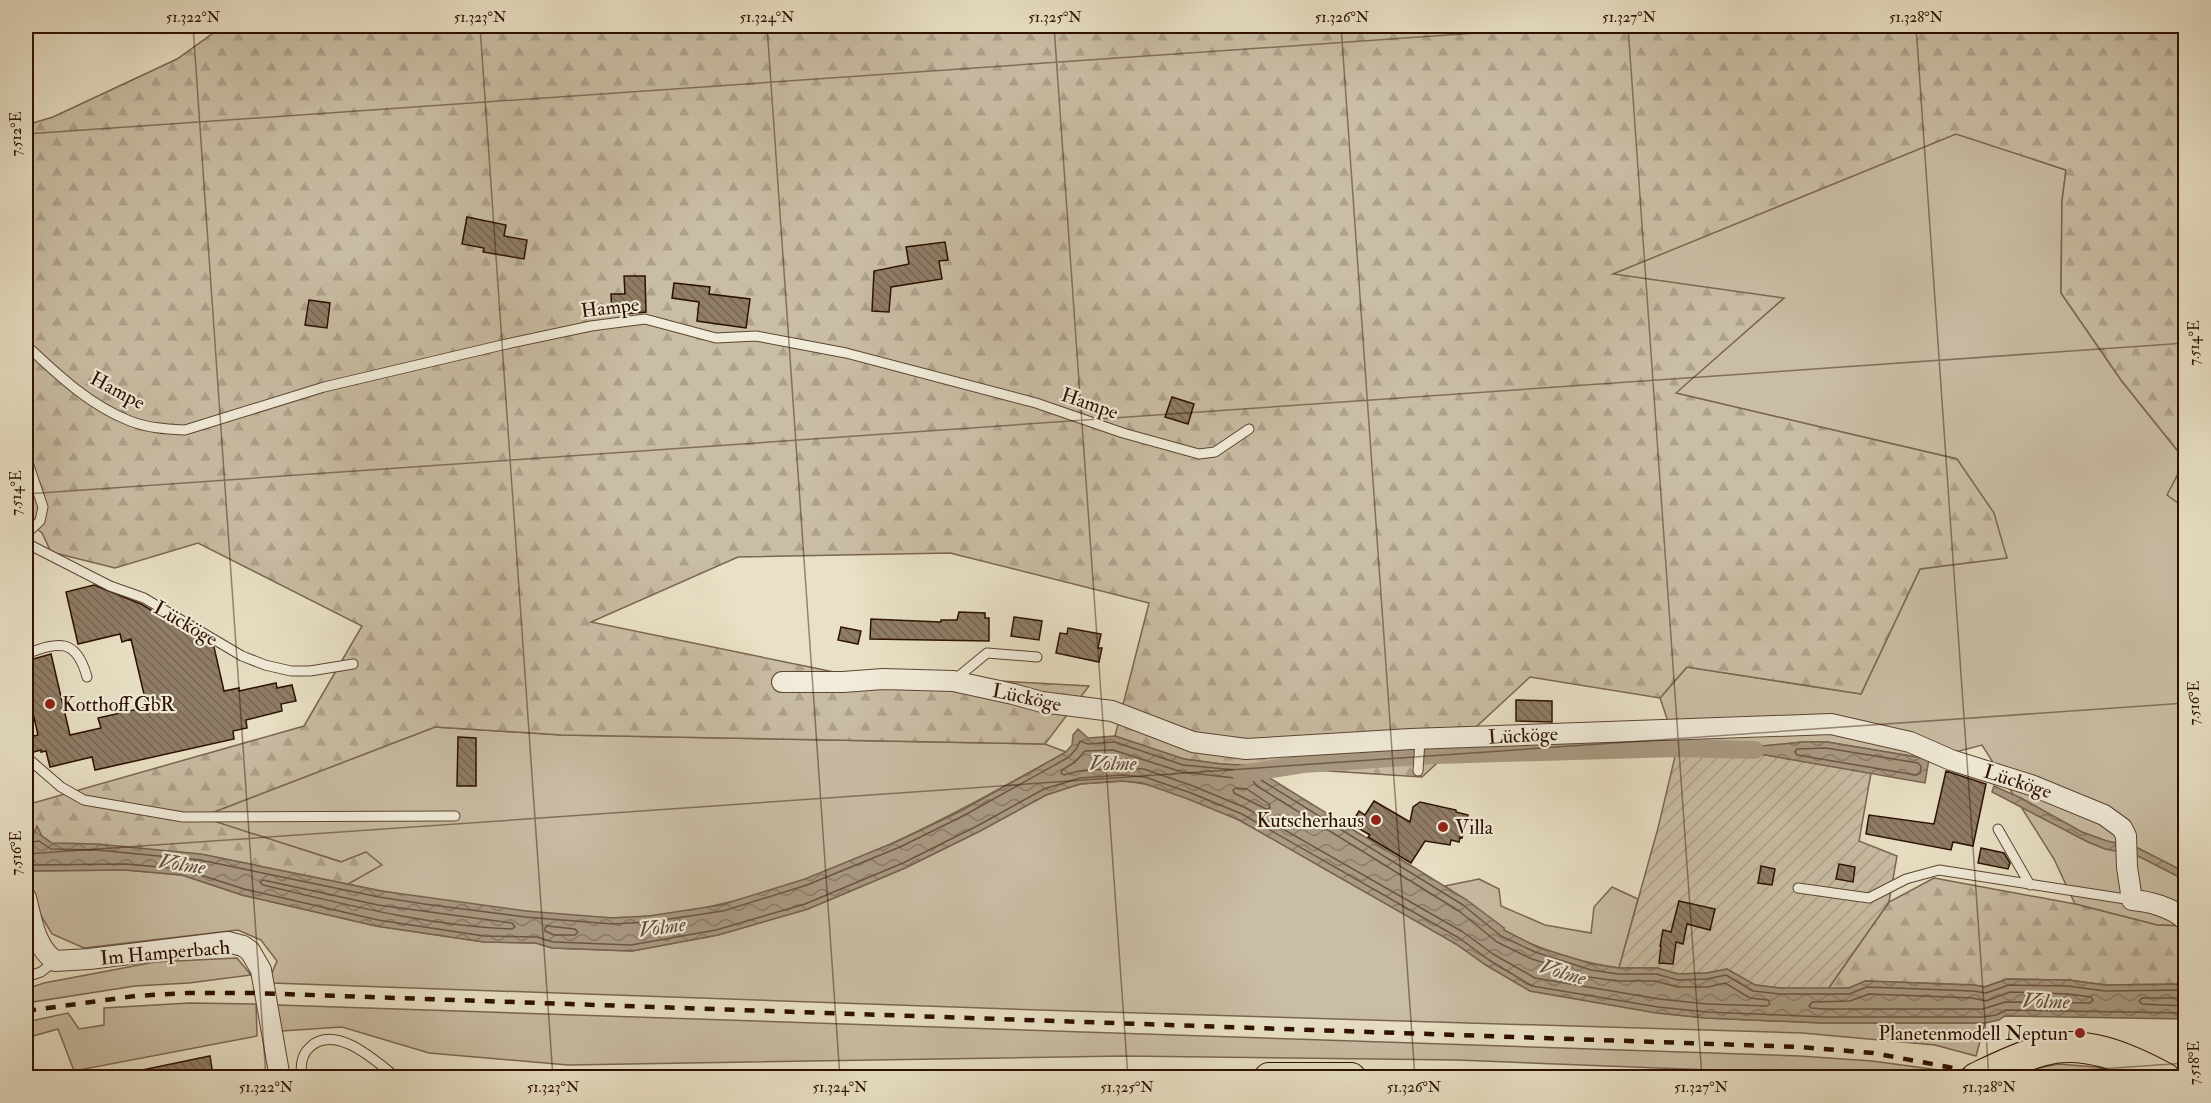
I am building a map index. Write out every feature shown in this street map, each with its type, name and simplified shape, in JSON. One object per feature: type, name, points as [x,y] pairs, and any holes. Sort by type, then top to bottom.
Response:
[{"type":"main road","points":[[1976,1077],[2042,1050],[2077,1048],[2120,1057],[2165,1077]]},
{"type":"main road","points":[[1269,1077],[1351,1077]]},
{"type":"street","name":"Lücköge","points":[[782,682],[843,682],[883,679],[953,681],[1042,702],[1112,711],[1193,742],[1246,749],[1347,742],[1598,731],[1831,724],[1910,742],[1951,760],[2073,800],[2104,815],[2122,828],[2126,836],[2127,867],[2132,900]]},
{"type":"street","points":[[2132,900],[2143,901],[2180,914],[2186,921]]},
{"type":"street","points":[[27,904],[37,937],[43,949],[55,961]]},
{"type":"street","name":"Im Hamperbach","points":[[55,961],[228,942],[243,946],[250,951],[261,970],[280,1077]]},
{"type":"lane","name":"Hampe","points":[[26,345],[93,402],[131,422],[185,430],[324,387],[591,326],[645,319],[716,338],[756,336],[846,353],[1036,403],[1123,433],[1198,454],[1215,452],[1249,429]]},
{"type":"lane","points":[[26,457],[43,507],[40,521],[26,534]]},
{"type":"lane","name":"Lücköge","points":[[26,543],[110,586],[144,598],[242,656],[265,665],[291,671],[310,671],[353,664]]},
{"type":"lane","points":[[26,654],[54,644],[65,646],[80,658],[87,677]]},
{"type":"lane","points":[[953,681],[987,653],[1037,657]]},
{"type":"lane","points":[[1418,771],[1420,740]]},
{"type":"lane","points":[[26,763],[32,761],[61,787],[84,800],[183,817],[454,816]]},
{"type":"lane","points":[[1998,829],[2030,885]]},
{"type":"lane","points":[[1797,888],[1869,898],[1906,879],[1939,870],[2132,900]]},
{"type":"lane","points":[[26,977],[41,972],[55,961]]},
{"type":"lane","points":[[302,1077],[301,1060],[306,1051],[311,1045],[321,1040],[331,1039],[340,1040],[364,1052],[397,1077]]},
{"type":"green space","points":[[223,26],[2185,26],[2185,460],[2121,380],[2061,293],[2062,201],[2066,170],[1956,134],[1613,274],[1784,298],[1676,393],[1957,459],[1994,513],[2007,558],[1920,569],[1861,694],[1687,667],[1660,698],[1530,677],[1422,777],[1221,764],[1184,759],[1115,736],[1149,603],[950,553],[738,557],[591,622],[834,672],[1089,686],[1045,744],[562,735],[435,727],[201,817],[341,862],[366,852],[382,865],[348,884],[205,855],[26,847],[26,805],[304,726],[362,626],[198,543],[115,568],[51,552],[42,533],[32,525],[32,500],[26,479],[26,125],[53,117],[177,59]]},
{"type":"green space","points":[[1956,133],[2066,170],[2062,201],[2061,293],[2121,380],[2185,460],[2168,494],[2186,508],[2185,926],[2157,925],[2075,904],[2054,859],[1982,745],[1929,759],[1827,742],[1731,749],[1677,748],[1660,698],[1687,667],[1861,694],[1920,569],[2007,557],[1957,459],[1675,393],[1783,299],[1611,274]]},
{"type":"green space","points":[[2185,461],[2185,508],[2167,495]]},
{"type":"green space","points":[[435,727],[562,735],[1045,744],[1066,752],[918,831],[814,876],[761,894],[707,907],[651,916],[611,918],[551,914],[420,897],[348,884],[381,865],[366,852],[342,862],[200,817]]},
{"type":"green space","points":[[1677,748],[1731,749],[1871,773],[1859,841],[1897,856],[1889,902],[1828,989],[1755,985],[1727,969],[1707,973],[1678,974],[1657,968],[1619,968],[1658,828]]},
{"type":"green space","points":[[1122,781],[1175,792],[1227,814],[1424,925],[1530,991],[1657,1013],[1706,1018],[1823,1023],[1985,1023],[1976,1056],[1935,1045],[1802,1033],[1039,1010],[272,983],[271,975],[277,961],[261,940],[238,930],[84,948],[52,934],[40,914],[28,871],[126,870],[182,875],[242,895],[376,926],[484,942],[536,943],[552,948],[632,951],[718,935],[808,909],[905,868],[1046,795],[1080,784]]},
{"type":"green space","points":[[1934,878],[2075,904],[2157,925],[2185,926],[2185,984],[2105,985],[2068,980],[2007,979],[1984,987],[1866,981],[1849,988],[1828,989],[1889,902]]},
{"type":"green space","points":[[1479,879],[1499,889],[1501,906],[1545,925],[1591,933],[1594,907],[1612,887],[1638,899],[1619,968],[1559,954],[1531,944],[1503,930],[1504,928],[1445,886]]},
{"type":"green space","points":[[237,958],[251,975],[189,983],[135,986],[26,1003],[26,989],[44,983],[155,962]]},
{"type":"green space","points":[[189,1003],[256,1004],[257,1036],[74,1071],[58,1029],[26,1038],[26,1022],[68,1013],[79,1029],[104,1025],[104,1008]]},
{"type":"green space","points":[[277,1005],[1800,1056],[1872,1061],[1939,1070],[1865,1076],[1457,1060],[1122,1056],[568,1065],[429,1053],[342,1027],[282,1031]]},
{"type":"green space","points":[[2058,1064],[2097,1067],[2127,1077],[2050,1077],[2029,1070]]},
{"type":"water","name":"Volme","points":[[1078,729],[1088,738],[1115,736],[1184,759],[1264,766],[1265,775],[1467,900],[1504,930],[1537,947],[1592,964],[1619,968],[1657,968],[1678,974],[1707,973],[1727,969],[1755,985],[1780,988],[1849,988],[1865,981],[1985,987],[2007,979],[2068,980],[2105,985],[2185,984],[2185,1019],[2005,1016],[1985,1023],[1823,1023],[1706,1018],[1657,1013],[1530,991],[1456,944],[1239,820],[1143,783],[1122,781],[1080,784],[1046,795],[905,868],[808,909],[718,935],[632,951],[552,948],[536,943],[484,942],[376,926],[242,895],[182,875],[125,870],[26,871],[26,837],[32,837],[37,826],[42,836],[52,843],[97,844],[201,854],[381,891],[526,911],[612,918],[649,916],[721,905],[805,879],[898,841],[961,811],[1066,752],[1072,745],[1073,735]]},
{"type":"water","points":[[1827,742],[1929,759],[1925,783],[1731,749]]},
{"type":"water","points":[[1994,786],[2021,798],[2082,832],[2107,841],[2136,847],[2185,872],[2185,880],[2136,855],[2105,849],[2088,842],[1992,792]]},
{"type":"building","points":[[467,217],[506,225],[504,236],[527,240],[524,259],[483,252],[484,248],[462,244]]},
{"type":"building","points":[[945,242],[948,260],[939,261],[942,279],[891,287],[889,312],[872,311],[874,271],[909,264],[906,247]]},
{"type":"building","points":[[624,276],[645,276],[646,312],[612,315],[611,294],[625,294]]},
{"type":"building","points":[[674,283],[710,287],[709,294],[750,299],[746,328],[697,321],[699,302],[672,298]]},
{"type":"building","points":[[309,300],[330,303],[327,328],[305,325]]},
{"type":"building","points":[[1172,397],[1194,404],[1188,424],[1165,417]]},
{"type":"building","points":[[94,585],[141,604],[214,647],[224,691],[239,688],[239,691],[276,683],[277,688],[292,685],[296,701],[281,704],[282,711],[246,720],[247,728],[233,731],[234,739],[95,770],[92,757],[50,767],[46,751],[26,754],[26,738],[38,735],[26,683],[26,661],[51,654],[70,735],[101,728],[98,718],[147,707],[131,639],[122,642],[120,634],[78,644],[66,592]]},
{"type":"building","points":[[959,612],[985,613],[985,618],[989,618],[989,641],[870,639],[871,619],[941,622],[941,620],[957,620]]},
{"type":"building","points":[[1014,617],[1042,621],[1039,640],[1011,636]]},
{"type":"building","points":[[841,627],[861,631],[858,644],[838,640]]},
{"type":"building","points":[[1068,628],[1101,634],[1098,648],[1102,648],[1099,662],[1056,653],[1060,633],[1067,634]]},
{"type":"building","points":[[1516,700],[1552,701],[1552,722],[1516,721]]},
{"type":"building","points":[[458,737],[476,738],[476,786],[457,786]]},
{"type":"building","points":[[1946,771],[1986,784],[1973,846],[1953,842],[1951,850],[1866,834],[1869,815],[1934,824]]},
{"type":"building","points":[[1374,801],[1410,822],[1413,807],[1420,802],[1468,815],[1462,838],[1460,837],[1459,842],[1451,840],[1450,845],[1425,841],[1411,863],[1351,824],[1359,811],[1365,815]]},
{"type":"building","points":[[1981,848],[2004,853],[2010,863],[2008,869],[1978,863]]},
{"type":"building","points":[[1839,864],[1855,867],[1853,882],[1836,879]]},
{"type":"building","points":[[1761,866],[1775,869],[1772,885],[1758,883]]},
{"type":"building","points":[[1679,901],[1715,909],[1710,930],[1687,924],[1683,944],[1676,942],[1673,964],[1659,963],[1663,930],[1671,932]]},
{"type":"building","points":[[210,1056],[213,1075],[138,1077],[137,1071]]},
{"type":"waterway","points":[[1241,774],[1303,764],[1435,755],[1677,748],[1755,750]]},
{"type":"railway","points":[[26,1011],[135,996],[254,993],[1800,1047],[1873,1053],[1993,1078]]},
{"type":"place","name":"Kotthoff GbR","points":[[50,704]]},
{"type":"place","name":"Kutscherhaus","points":[[1376,820]]},
{"type":"place","name":"Villa","points":[[1443,827]]},
{"type":"place","name":"Planetenmodell Neptun","points":[[2080,1033]]}]
